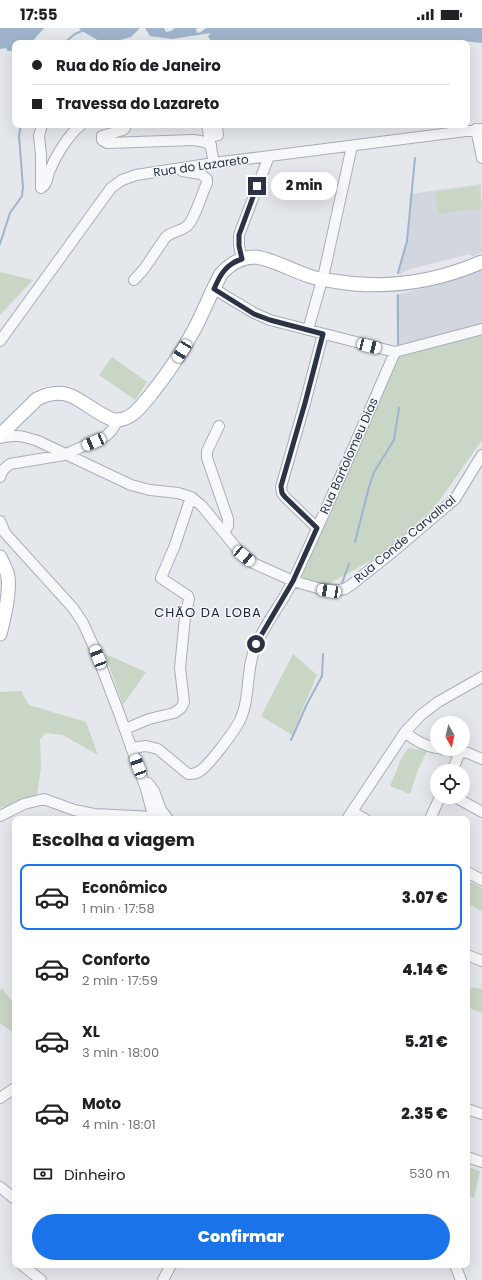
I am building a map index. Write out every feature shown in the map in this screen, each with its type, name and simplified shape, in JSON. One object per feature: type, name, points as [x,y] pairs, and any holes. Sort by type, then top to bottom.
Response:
[{"type":"main road","points":[[0,437],[37,399],[49,394],[60,393],[73,396],[110,418],[118,420],[130,417],[139,410],[172,368],[194,330],[221,274],[231,264],[242,259],[249,257],[262,258],[310,277],[354,284],[391,284],[412,282],[441,277],[482,262]]},
{"type":"main road","points":[[0,557],[5,566],[8,578],[8,589],[0,634]]},
{"type":"street","points":[[41,128],[39,136],[41,155],[41,188],[46,184],[50,170],[69,136],[77,128]]},
{"type":"street","points":[[125,128],[123,130],[102,136],[103,142],[194,140],[204,142],[210,141],[218,135],[217,128]]},
{"type":"street","points":[[208,128],[214,163]]},
{"type":"street","points":[[479,129],[482,158]]},
{"type":"street","name":"Rua do Lazareto","points":[[0,341],[111,188],[122,180],[136,175],[214,163],[479,129]]},
{"type":"street","points":[[308,330],[322,279],[352,146]]},
{"type":"street","points":[[242,259],[239,246],[239,235],[268,156]]},
{"type":"street","points":[[134,280],[144,269],[169,234],[189,224],[206,183],[206,179],[202,174],[171,170]]},
{"type":"street","points":[[214,289],[254,314],[270,320],[396,352],[482,329]]},
{"type":"street","points":[[317,528],[285,497],[282,493],[281,486],[323,334]]},
{"type":"street","name":"Rua Bartolomeu Dias","points":[[131,748],[146,746],[158,749],[188,774],[194,774],[206,766],[232,734],[244,711],[249,666],[256,644],[293,581],[396,352]]},
{"type":"street","points":[[0,477],[3,470],[10,464],[64,454],[106,436],[118,420]]},
{"type":"street","points":[[14,421],[18,435]]},
{"type":"street","points":[[220,426],[208,451],[207,458],[228,519],[228,526],[224,532]]},
{"type":"street","name":"Rua Conde Carvalhal","points":[[0,437],[18,435],[38,441],[131,486],[178,493],[190,497],[202,506],[238,550],[253,563],[293,581],[329,591],[345,589],[351,585],[455,499],[482,455]]},
{"type":"street","points":[[125,729],[149,719],[174,713],[181,708],[184,702],[180,668],[185,618],[189,599],[188,596],[161,578],[175,545],[190,497]]},
{"type":"street","points":[[0,521],[5,533],[73,608],[83,623],[125,729],[146,789],[153,816]]},
{"type":"street","points":[[349,816],[405,732],[421,715],[438,702],[482,677]]},
{"type":"street","points":[[405,732],[414,740],[430,746]]},
{"type":"street","points":[[470,754],[482,760]]},
{"type":"street","points":[[140,773],[154,791],[161,810],[166,816]]},
{"type":"street","points":[[0,816],[24,804],[44,799],[74,810],[94,814],[124,816]]},
{"type":"street","points":[[431,816],[437,804]]},
{"type":"street","points":[[468,804],[482,812]]},
{"type":"street","points":[[470,874],[482,880]]},
{"type":"street","points":[[470,956],[482,961]]},
{"type":"street","points":[[0,1098],[12,1090]]},
{"type":"street","points":[[470,1110],[482,1114]]},
{"type":"street","points":[[470,1158],[482,1162]]},
{"type":"street","points":[[0,1187],[12,1197]]},
{"type":"street","points":[[26,1268],[41,1280]]},
{"type":"street","points":[[163,1280],[169,1268]]},
{"type":"street","points":[[456,1268],[461,1280]]},
{"type":"shaded area","points":[[481,184],[482,252],[473,257],[469,254],[407,270],[399,275],[397,274],[407,238],[410,194]]},
{"type":"shaded area","points":[[482,270],[482,326],[397,348],[396,295],[445,283]]},
{"type":"green space","points":[[479,186],[482,208],[438,214],[435,192]]},
{"type":"green space","points":[[0,272],[33,280],[0,315]]},
{"type":"green space","points":[[482,335],[482,440],[435,507],[379,556],[327,585],[296,578],[399,354]]},
{"type":"green space","points":[[112,357],[147,382],[135,400],[99,375]]},
{"type":"green space","points":[[105,654],[146,672],[123,705]]},
{"type":"green space","points":[[293,654],[317,675],[292,735],[261,716]]},
{"type":"green space","points":[[21,691],[29,705],[86,722],[98,755],[63,735],[46,733],[40,739],[41,767],[37,795],[0,808],[0,692]]},
{"type":"green space","points":[[408,748],[427,751],[418,770],[410,794],[390,786],[401,759]]},
{"type":"green space","points":[[470,882],[482,888],[482,911],[470,905]]},
{"type":"green space","points":[[471,987],[482,989],[482,1013],[470,1008]]},
{"type":"green space","points":[[2,988],[12,1002],[12,1032],[0,1023],[0,990]]},
{"type":"green space","points":[[470,1168],[480,1171],[474,1198],[470,1196]]},
{"type":"water","points":[[0,28],[44,28],[34,40],[12,40],[12,51],[8,51],[6,48],[0,49]]},
{"type":"water","points":[[79,28],[140,28],[131,37],[120,40],[97,40]]},
{"type":"water","points":[[145,28],[164,28],[166,32],[175,28],[199,28],[196,29],[197,33],[206,28],[482,28],[482,43],[470,42],[470,40],[210,40],[208,36],[211,33],[172,39],[150,36]]},
{"type":"waterway","points":[[68,40],[82,31]]},
{"type":"waterway","points":[[0,244],[10,213],[22,196],[23,187],[19,136],[20,128]]},
{"type":"waterway","points":[[398,273],[407,241],[415,158]]},
{"type":"waterway","points":[[398,295],[398,344]]},
{"type":"waterway","points":[[355,542],[374,472],[394,440],[399,408]]},
{"type":"waterway","points":[[342,583],[349,564]]},
{"type":"waterway","points":[[291,740],[307,704],[322,676],[323,654]]},
{"type":"district","name":"CHÃO DA LOBA","points":[[208,612]]},
{"type":"route","points":[[256,644],[293,581],[317,528],[285,497],[282,493],[281,486],[323,334],[270,320],[254,314],[214,289],[218,279],[226,268],[242,259],[239,246],[239,235],[257,186]]}]
